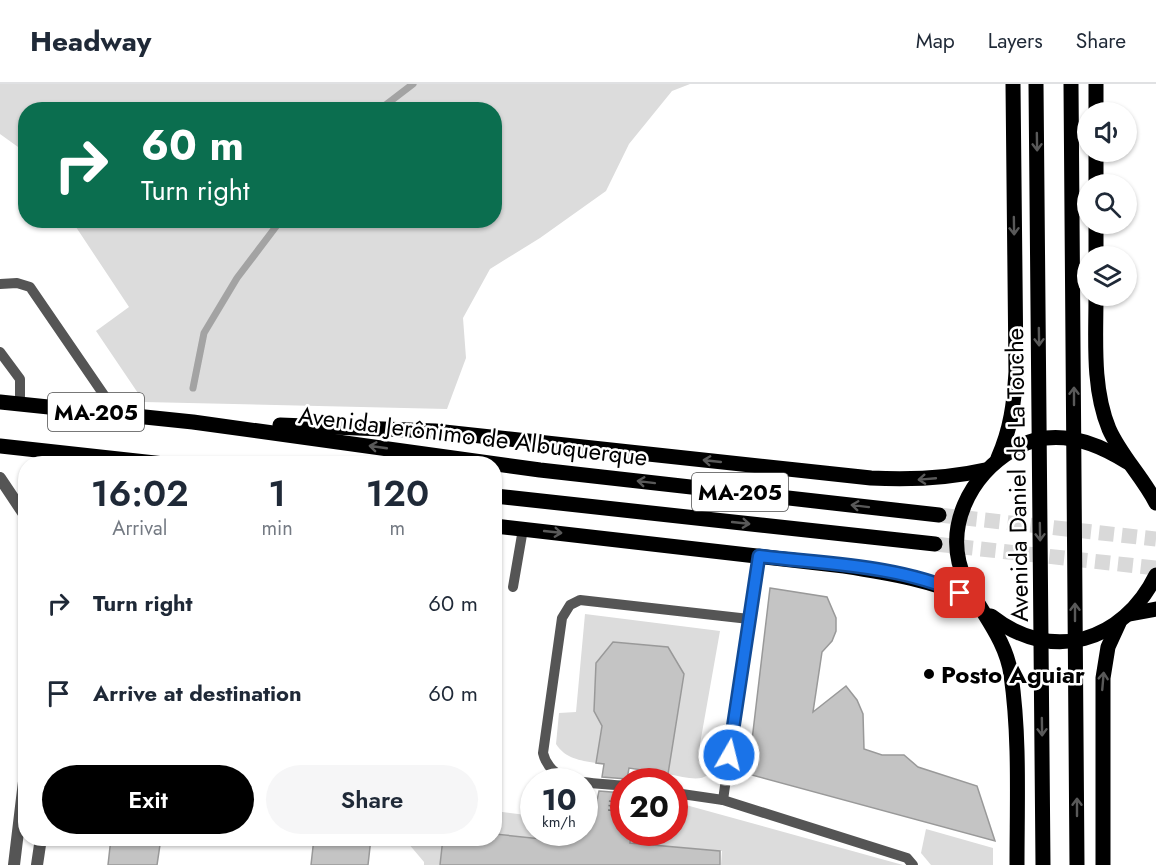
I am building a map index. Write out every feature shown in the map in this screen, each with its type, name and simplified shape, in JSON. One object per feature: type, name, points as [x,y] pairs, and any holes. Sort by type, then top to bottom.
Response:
[{"type":"main road","points":[[998,458],[1008,437],[1015,395],[1013,84]]},
{"type":"main road","name":"Avenida Daniel de La Touche","points":[[1036,84],[1043,865]]},
{"type":"main road","points":[[1071,84],[1077,865]]},
{"type":"main road","points":[[1096,84],[1096,102]]},
{"type":"main road","points":[[1096,306],[1096,358],[1100,390],[1108,428],[1127,462]]},
{"type":"main road","name":"Avenida Jerônimo de Albuquerque","points":[[0,402],[193,422],[439,456]]},
{"type":"main road","points":[[193,422],[435,431],[871,478],[918,480],[957,477],[985,470]]},
{"type":"main road","points":[[1017,865],[1016,718],[1011,671],[1000,639],[965,580],[958,557],[957,533],[961,510],[971,489],[985,470],[998,458],[1022,444],[1058,438],[1077,439],[1103,447],[1127,462],[1150,484],[1156,503]]},
{"type":"main road","name":"MA-205","points":[[0,446],[71,456]]},
{"type":"main road","name":"Avenida Jerônimo de Albuquerque","points":[[502,465],[939,515]]},
{"type":"main road","name":"MA-205","points":[[502,497],[935,544]]},
{"type":"main road","points":[[502,527],[892,573],[945,586],[980,605],[1007,628],[1034,639],[1073,640],[1093,637],[1125,619],[1156,609]]},
{"type":"main road","points":[[1103,865],[1103,678],[1108,647],[1125,619],[1146,596],[1156,575]]},
{"type":"street","points":[[0,478],[18,505]]},
{"type":"street","points":[[14,865],[18,832]]},
{"type":"street","points":[[37,865],[40,846]]},
{"type":"lane","points":[[0,284],[17,283],[30,287],[117,414]]},
{"type":"lane","points":[[0,352],[20,379],[20,404]]},
{"type":"lane","points":[[513,587],[522,529]]},
{"type":"lane","points":[[723,800],[759,556]]},
{"type":"lane","points":[[610,784],[564,778],[552,772],[546,764],[543,753],[562,618],[570,604],[588,600],[749,619]]},
{"type":"lane","points":[[688,796],[723,800],[907,858],[913,865]]},
{"type":"shaded area","points":[[0,84],[690,84],[672,91],[629,144],[606,191],[540,238],[490,269],[463,318],[466,358],[447,409],[144,402],[96,331],[129,307],[77,228],[502,228],[502,102],[18,102],[18,147],[0,134]]},
{"type":"shaded area","points":[[585,614],[720,631],[700,744],[713,751],[713,763],[707,775],[701,778],[688,778],[688,768],[669,768],[684,674],[668,647],[614,642],[596,663],[594,711],[602,726],[596,763],[569,756],[556,744],[559,713],[576,712]]},
{"type":"shaded area","points":[[688,806],[903,865],[721,865],[722,851],[664,846],[688,846]]},
{"type":"shaded area","points":[[502,812],[520,814],[520,837],[502,835]]},
{"type":"shaded area","points":[[926,829],[993,848],[993,865],[931,865],[921,853]]},
{"type":"shaded area","points":[[411,846],[442,846],[440,865],[424,865]]},
{"type":"building","points":[[770,588],[827,597],[836,618],[836,631],[832,641],[822,652],[813,712],[846,686],[857,700],[863,714],[864,749],[882,755],[904,755],[918,767],[977,786],[995,841],[748,774]]},
{"type":"building","points":[[613,642],[668,647],[684,674],[669,768],[610,768],[610,778],[602,777],[604,764],[596,763],[602,726],[594,711],[596,663]]},
{"type":"building","points":[[599,791],[610,792],[610,846],[664,846],[720,851],[720,865],[440,865],[442,846],[502,846],[502,835],[520,837],[520,846],[598,846]]},
{"type":"building","points":[[110,846],[160,846],[157,865],[108,865]]},
{"type":"building","points":[[313,846],[370,846],[368,865],[311,865]]},
{"type":"waterway","points":[[389,102],[413,84]]},
{"type":"waterway","points":[[193,388],[204,333],[237,278],[275,228]]},
{"type":"tunnel","points":[[939,515],[1156,539]]},
{"type":"tunnel","points":[[935,544],[1156,568]]},
{"type":"place","name":"Posto Aguiar","points":[[929,674]]},
{"type":"route","points":[[729,755],[759,556],[892,573],[945,586],[960,593]]}]
